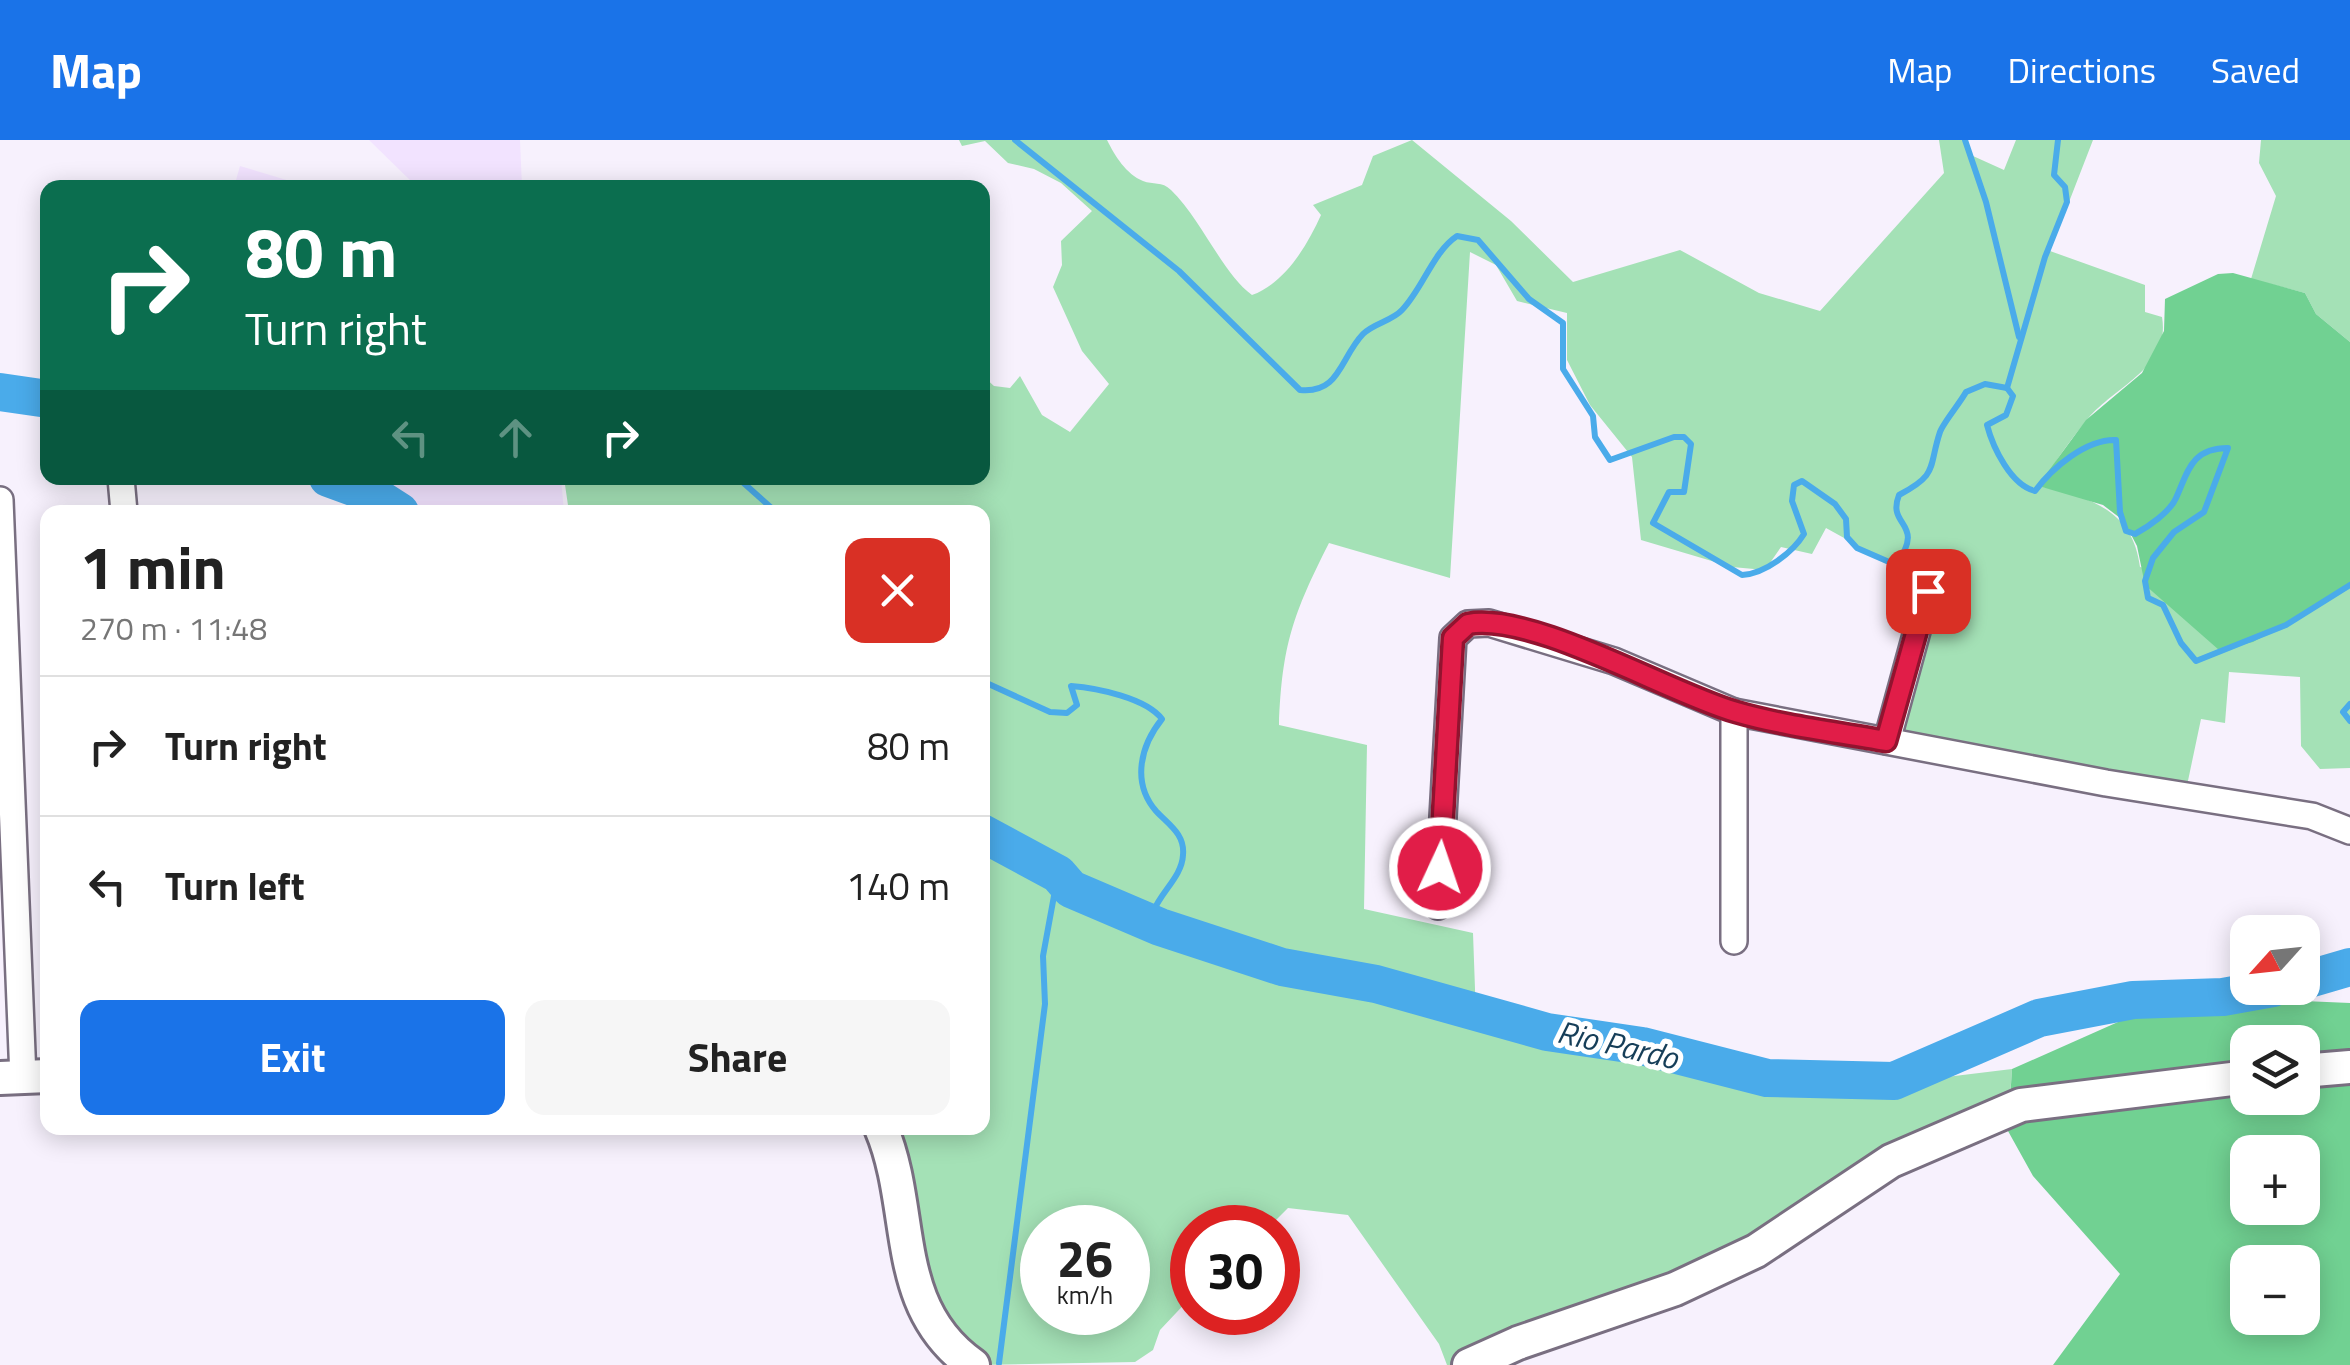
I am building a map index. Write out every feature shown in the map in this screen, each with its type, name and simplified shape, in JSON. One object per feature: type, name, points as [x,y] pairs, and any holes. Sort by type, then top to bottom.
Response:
[{"type":"street","points":[[0,500],[24,1078]]},
{"type":"street","points":[[1886,741],[1928,591]]},
{"type":"street","points":[[1438,906],[1453,638],[1458,630],[1480,622],[1536,635],[1614,661],[1734,712],[2312,816],[2350,832]]},
{"type":"street","points":[[1734,712],[1734,941]]},
{"type":"street","points":[[2320,1070],[2350,1067]]},
{"type":"street","points":[[1469,1365],[1518,1343],[1675,1289],[1756,1252],[1891,1161],[2021,1105],[2230,1079]]},
{"type":"street","points":[[883,1135],[893,1169],[914,1289],[944,1340],[973,1365]]},
{"type":"shaded area","points":[[369,140],[520,140],[522,180],[410,180]]},
{"type":"shaded area","points":[[240,166],[287,180],[236,180]]},
{"type":"shaded area","points":[[377,485],[562,485],[563,505],[412,505]]},
{"type":"green space","points":[[959,140],[1107,140],[1131,174],[1171,190],[1231,274],[1252,295],[1275,282],[1302,251],[1321,215],[1313,205],[1362,185],[1373,156],[1412,140],[1511,221],[1573,282],[1680,250],[1759,293],[1820,311],[1944,173],[1939,140],[1965,140],[1973,156],[2004,170],[2016,140],[2093,140],[2050,251],[2145,285],[2145,312],[2162,317],[2162,335],[2149,364],[2086,421],[2055,462],[2043,487],[2078,496],[2107,510],[2129,532],[2140,567],[2316,606],[2350,588],[2350,768],[2320,769],[2301,746],[2300,677],[2229,672],[2225,723],[2201,719],[2185,795],[1885,742],[1911,575],[1826,528],[1812,554],[1781,547],[1765,570],[1732,567],[1641,540],[1632,457],[1590,405],[1567,360],[1567,313],[1517,301],[1496,265],[1470,252],[1450,578],[1329,543],[1298,611],[1283,673],[1279,725],[1367,745],[1364,909],[1473,933],[1476,1017],[1596,1032],[1742,1073],[1897,1083],[2012,1069],[2009,1111],[1696,1276],[1461,1365],[1447,1365],[1439,1344],[1348,1215],[1300,1209],[1300,1205],[1170,1205],[1170,1319],[1160,1330],[1153,1350],[1135,1362],[978,1365],[934,1301],[893,1135],[990,1135],[990,505],[568,505],[565,485],[990,485],[990,382],[1010,388],[1020,376],[1042,415],[1070,432],[1109,384],[1082,351],[1053,287],[1062,265],[1061,241],[1092,211],[1061,183],[1034,169],[1008,163],[985,141],[962,146]]},
{"type":"green space","points":[[2261,140],[2350,140],[2350,342],[2316,314],[2305,293],[2251,279],[2276,196],[2259,163]]},
{"type":"green space","points":[[2233,273],[2305,293],[2316,314],[2350,342],[2350,588],[2253,642],[2219,650],[2145,585],[2137,546],[2124,521],[2103,505],[2042,487],[2047,473],[2086,420],[2142,373],[2164,331],[2165,299],[2218,274]]},
{"type":"green space","points":[[2350,1003],[2350,1365],[2053,1365],[2120,1274],[2033,1176],[2008,1131],[2012,1069],[2136,1014],[2230,1005]]},
{"type":"waterway","points":[[1015,140],[1179,271],[1300,390],[1313,390],[1331,380],[1363,334],[1402,310],[1457,236],[1478,240],[1529,299],[1563,323],[1563,369],[1593,416],[1595,437],[1610,460],[1674,437],[1684,437],[1691,444],[1684,492],[1669,492],[1653,523],[1742,575],[1778,561],[1804,534],[1792,501],[1794,485],[1802,481],[1835,504],[1846,519],[1847,537],[1857,548],[1896,565],[1908,540],[1897,514],[1899,495],[1926,475],[1942,428],[1966,392],[1985,384],[2007,388]]},
{"type":"waterway","points":[[1965,140],[1986,202],[2019,337]]},
{"type":"waterway","points":[[2007,388],[2045,257],[2067,202],[2065,187],[2054,175],[2058,140]]},
{"type":"waterway","points":[[2007,388],[2013,396],[2006,415],[1987,425],[2011,474],[2035,491],[2071,456],[2093,444],[2116,440],[2120,512],[2126,531],[2135,534],[2169,509],[2198,457],[2228,448],[2204,512],[2174,532],[2153,558],[2145,581],[2148,598],[2163,605],[2181,643],[2196,661],[2286,625],[2350,585]]},
{"type":"waterway","name":"Rio Pardo","points":[[0,392],[40,398]]},
{"type":"waterway","name":"Rio Pardo","points":[[347,485],[389,505]]},
{"type":"waterway","points":[[746,485],[768,505]]},
{"type":"waterway","points":[[990,685],[1050,712],[1067,713],[1077,705],[1071,686],[1107,692],[1145,705],[1162,719],[1144,752],[1141,776],[1148,800],[1179,836],[1183,855],[1179,870],[1154,910],[1160,927]]},
{"type":"waterway","points":[[2350,704],[2343,712],[2350,721]]},
{"type":"waterway","name":"Rio Pardo","points":[[990,837],[1058,874],[1071,889],[1160,927],[1282,967],[1376,984],[1547,1032],[1642,1046],[1767,1078],[1894,1081],[2039,1018],[2133,1000],[2230,996]]},
{"type":"waterway","points":[[999,1363],[1045,1004],[1043,956],[1058,874]]},
{"type":"waterway","name":"Rio Pardo","points":[[2320,976],[2350,967]]},
{"type":"route","points":[[1440,868],[1453,638],[1468,624],[1489,623],[1536,635],[1614,661],[1734,712],[1886,741],[1928,591]]}]
